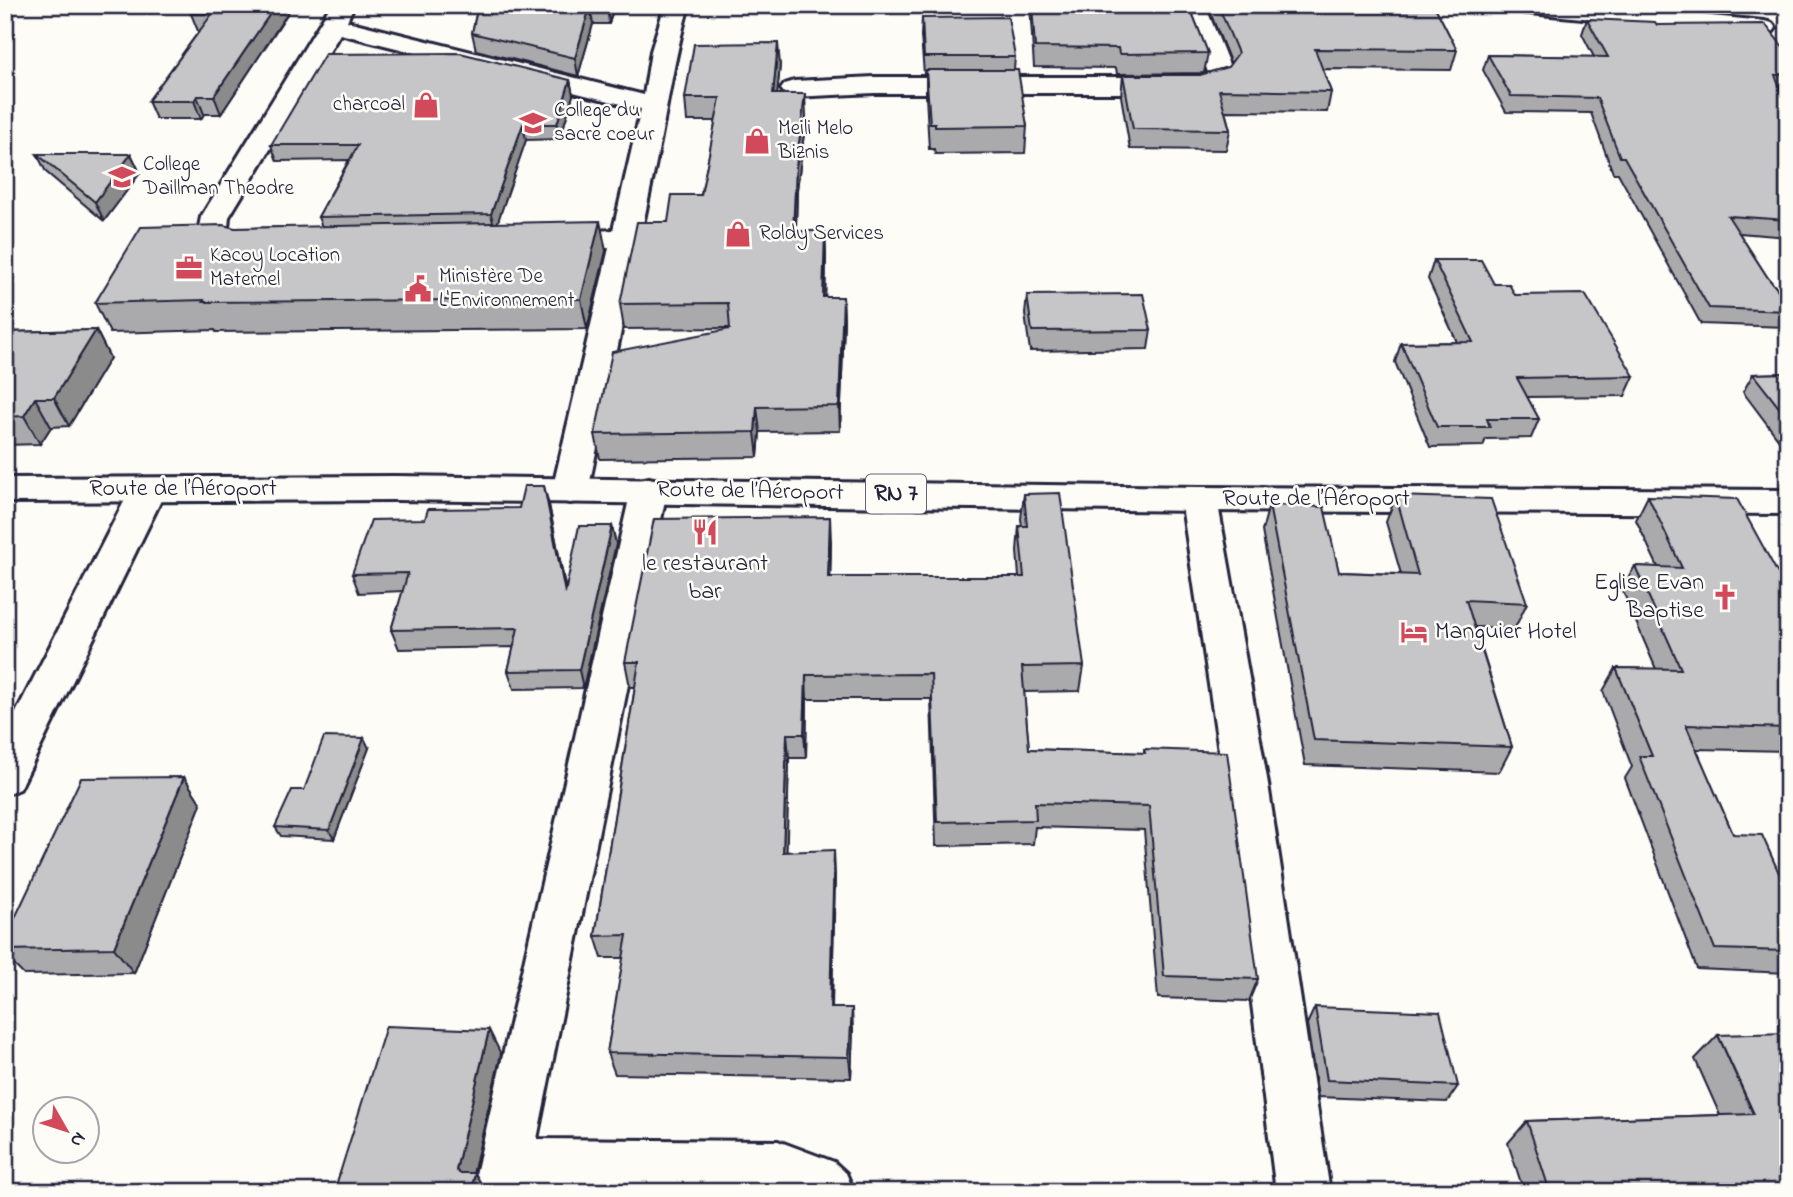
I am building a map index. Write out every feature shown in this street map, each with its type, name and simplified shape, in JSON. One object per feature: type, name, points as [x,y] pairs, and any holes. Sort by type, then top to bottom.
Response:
[{"type":"street","points":[[570,491],[655,105],[663,51],[677,5]]},
{"type":"street","points":[[794,89],[874,85],[1196,85],[1215,80],[1220,72],[1193,5]]},
{"type":"street","points":[[1519,5],[1774,38],[1746,5]]},
{"type":"street","points":[[274,246],[229,243],[219,237],[213,228],[215,217],[338,15],[655,105]]},
{"type":"street","points":[[531,241],[626,239]]},
{"type":"street","name":"Route de l’Aéroport","points":[[5,490],[396,488],[1199,499],[1788,502]]},
{"type":"street","points":[[5,776],[148,490]]},
{"type":"street","points":[[649,490],[502,1178],[779,1168],[815,1181],[827,1192]]},
{"type":"street","points":[[1199,499],[1246,784],[1303,1192]]},
{"type":"building","points":[[198,5],[276,5],[214,96],[197,96],[194,101],[148,101],[212,14],[191,14]]},
{"type":"building","points":[[478,5],[607,5],[590,7],[575,58],[472,33]]},
{"type":"building","points":[[1032,5],[1189,5],[1208,53],[1119,54],[1118,48],[1035,47]]},
{"type":"building","points":[[1218,5],[1434,5],[1457,50],[1315,49],[1331,92],[1219,90],[1230,130],[1133,129],[1123,75],[1200,75],[1228,67],[1238,53]]},
{"type":"building","points":[[1008,17],[1015,57],[924,57],[922,18]]},
{"type":"building","points":[[1587,19],[1655,22],[1657,25],[1765,24],[1784,48],[1788,49],[1788,74],[1775,75],[1788,111],[1788,220],[1728,216],[1768,278],[1788,302],[1788,311],[1709,308],[1624,157],[1620,157],[1597,98],[1511,96],[1488,55],[1608,57]]},
{"type":"building","points":[[778,43],[773,94],[805,94],[796,167],[793,231],[825,231],[823,297],[843,297],[839,406],[757,407],[755,432],[595,434],[612,352],[730,329],[728,303],[620,304],[637,222],[668,222],[672,195],[701,195],[720,98],[685,98],[694,44]]},
{"type":"building","points":[[460,53],[570,80],[557,124],[523,124],[491,214],[318,217],[358,145],[271,145],[325,54]]},
{"type":"building","points":[[926,70],[1018,70],[1027,126],[935,127],[935,123],[930,123]]},
{"type":"building","points":[[37,154],[131,154],[95,202]]},
{"type":"building","points":[[600,221],[581,299],[203,302],[204,300],[95,303],[141,227],[223,225],[235,228]]},
{"type":"building","points":[[1434,260],[1481,260],[1494,284],[1509,284],[1515,295],[1585,294],[1634,376],[1517,378],[1539,419],[1487,419],[1490,427],[1437,427],[1401,343],[1473,342]]},
{"type":"building","points":[[1143,294],[1151,330],[1032,331],[1027,295]]},
{"type":"building","points":[[96,330],[54,398],[35,398],[24,416],[5,417],[5,332]]},
{"type":"building","points":[[1788,373],[1788,419],[1753,374]]},
{"type":"building","points":[[524,486],[544,486],[565,593],[579,526],[612,526],[579,670],[508,671],[518,628],[391,630],[408,573],[352,574],[371,520],[425,519],[428,509],[519,508]]},
{"type":"building","points":[[1060,493],[1084,666],[1022,667],[1029,749],[1145,753],[1144,749],[1227,752],[1258,979],[1164,976],[1149,806],[1035,803],[1036,820],[937,822],[931,674],[806,675],[804,734],[787,734],[783,852],[834,850],[830,1008],[852,1008],[849,1057],[607,1053],[627,935],[595,936],[639,662],[625,662],[654,519],[830,517],[828,577],[1024,577],[1019,526],[1027,526],[1024,494]]},
{"type":"building","points":[[1396,496],[1491,499],[1527,603],[1466,600],[1512,747],[1314,740],[1269,505],[1324,507],[1339,572],[1418,575]]},
{"type":"building","points":[[1648,496],[1737,499],[1788,592],[1788,728],[1686,725],[1733,834],[1762,835],[1788,893],[1788,951],[1715,949],[1639,756],[1652,756],[1616,668],[1681,669],[1635,566],[1682,568]]},
{"type":"building","points":[[324,737],[364,738],[329,830],[275,827],[292,790],[304,790]]},
{"type":"building","points":[[184,777],[114,948],[5,950],[5,939],[81,778]]},
{"type":"building","points":[[1315,1007],[1440,1012],[1458,1086],[1327,1080]]},
{"type":"building","points":[[386,1026],[489,1030],[456,1170],[459,1173],[475,1173],[471,1192],[334,1192]]},
{"type":"building","points":[[1788,1033],[1788,1192],[1550,1192],[1527,1121],[1754,1114],[1718,1035]]},
{"type":"place","name":"charcoal","points":[[426,105]]},
{"type":"place","name":"College du sacre coeur","points":[[533,123]]},
{"type":"place","name":"Meili Melo Biznis","points":[[757,141]]},
{"type":"place","name":"College Daillman Theodre","points":[[122,177]]},
{"type":"place","name":"Roldy Services","points":[[738,234]]},
{"type":"place","name":"Kacoy Location Maternel","points":[[189,268]]},
{"type":"place","name":"Ministère De L'Environnement","points":[[418,289]]},
{"type":"place","name":"le restaurant bar","points":[[705,532]]},
{"type":"place","name":"Eglise Evan Baptise","points":[[1725,597]]},
{"type":"place","name":"Manguier Hotel","points":[[1414,632]]}]
